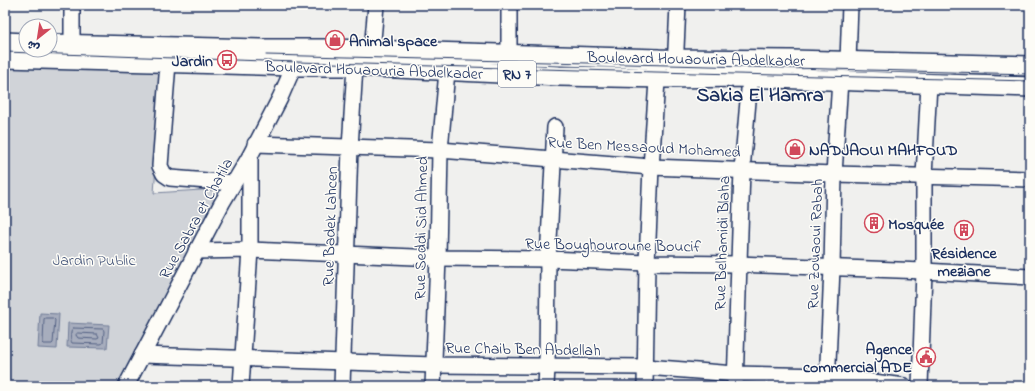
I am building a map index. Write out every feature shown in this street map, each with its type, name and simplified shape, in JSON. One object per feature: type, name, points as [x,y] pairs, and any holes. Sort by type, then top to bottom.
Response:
[{"type":"main road","points":[[5,42],[18,43]]},
{"type":"main road","name":"Boulevard Houaouria Abdelkader","points":[[58,44],[293,58],[355,66],[559,76],[667,68],[848,61],[1030,66]]},
{"type":"main road","name":"Boulevard Houaouria Abdelkader","points":[[5,58],[168,63],[293,58],[330,49],[605,57],[667,68],[750,78],[1030,87]]},
{"type":"street","points":[[72,5],[72,45]]},
{"type":"street","points":[[372,51],[376,5]]},
{"type":"street","points":[[509,5],[509,55]]},
{"type":"street","points":[[645,386],[647,263],[651,167],[678,5]]},
{"type":"street","points":[[848,61],[850,5]]},
{"type":"street","name":"Rue Sabra et Chatila","points":[[126,386],[196,252],[280,98],[293,58]]},
{"type":"street","points":[[168,63],[160,166],[164,174],[170,178],[233,183]]},
{"type":"street","name":"Rue Badek Lahcen","points":[[342,386],[350,148],[355,66]]},
{"type":"street","name":"Rue Seddi Sid Ahmed","points":[[433,386],[438,258],[440,150],[448,71]]},
{"type":"street","name":"Rue Belhamidi Blaha","points":[[735,380],[742,170],[750,78]]},
{"type":"street","name":"Rue Zouaoui Rabah","points":[[827,381],[834,174],[840,80]]},
{"type":"street","points":[[920,386],[924,271],[924,176],[930,84]]},
{"type":"street","points":[[546,386],[548,260],[555,127]]},
{"type":"street","name":"Rue Ben Messaoud Mohamed","points":[[252,150],[350,148],[440,150],[651,167],[834,174],[1030,179]]},
{"type":"street","points":[[241,386],[250,250],[252,150]]},
{"type":"street","name":"Rue Boughouroune Boucif","points":[[196,252],[250,250],[438,258],[738,264],[924,271],[1030,277]]},
{"type":"street","name":"Rue Chaib Ben Abdellah","points":[[142,354],[434,365],[646,367],[735,380],[827,381],[904,386]]},
{"type":"green space","name":"Jardin Public","points":[[5,63],[163,68],[154,193],[217,189],[219,210],[128,386],[5,386]]},
{"type":"water","points":[[40,313],[59,314],[57,349],[38,348]]},
{"type":"water","points":[[68,323],[109,325],[107,348],[67,347]]},
{"type":"tram line","points":[[5,52],[389,65],[1030,81]]},
{"type":"tram line","points":[[266,55],[1030,74]]},
{"type":"place","name":"Animal space","points":[[335,40]]},
{"type":"place","name":"Jardin","points":[[227,60]]},
{"type":"place","name":"NADJAOUI MAHFOUD","points":[[795,149]]},
{"type":"place","name":"Mosquée","points":[[874,223]]},
{"type":"place","name":"Résidence meziane","points":[[964,230]]},
{"type":"place","name":"Agence commercial ADE","points":[[926,357]]},
{"type":"district","name":"Sakia El Hamra","points":[[760,94]]}]
